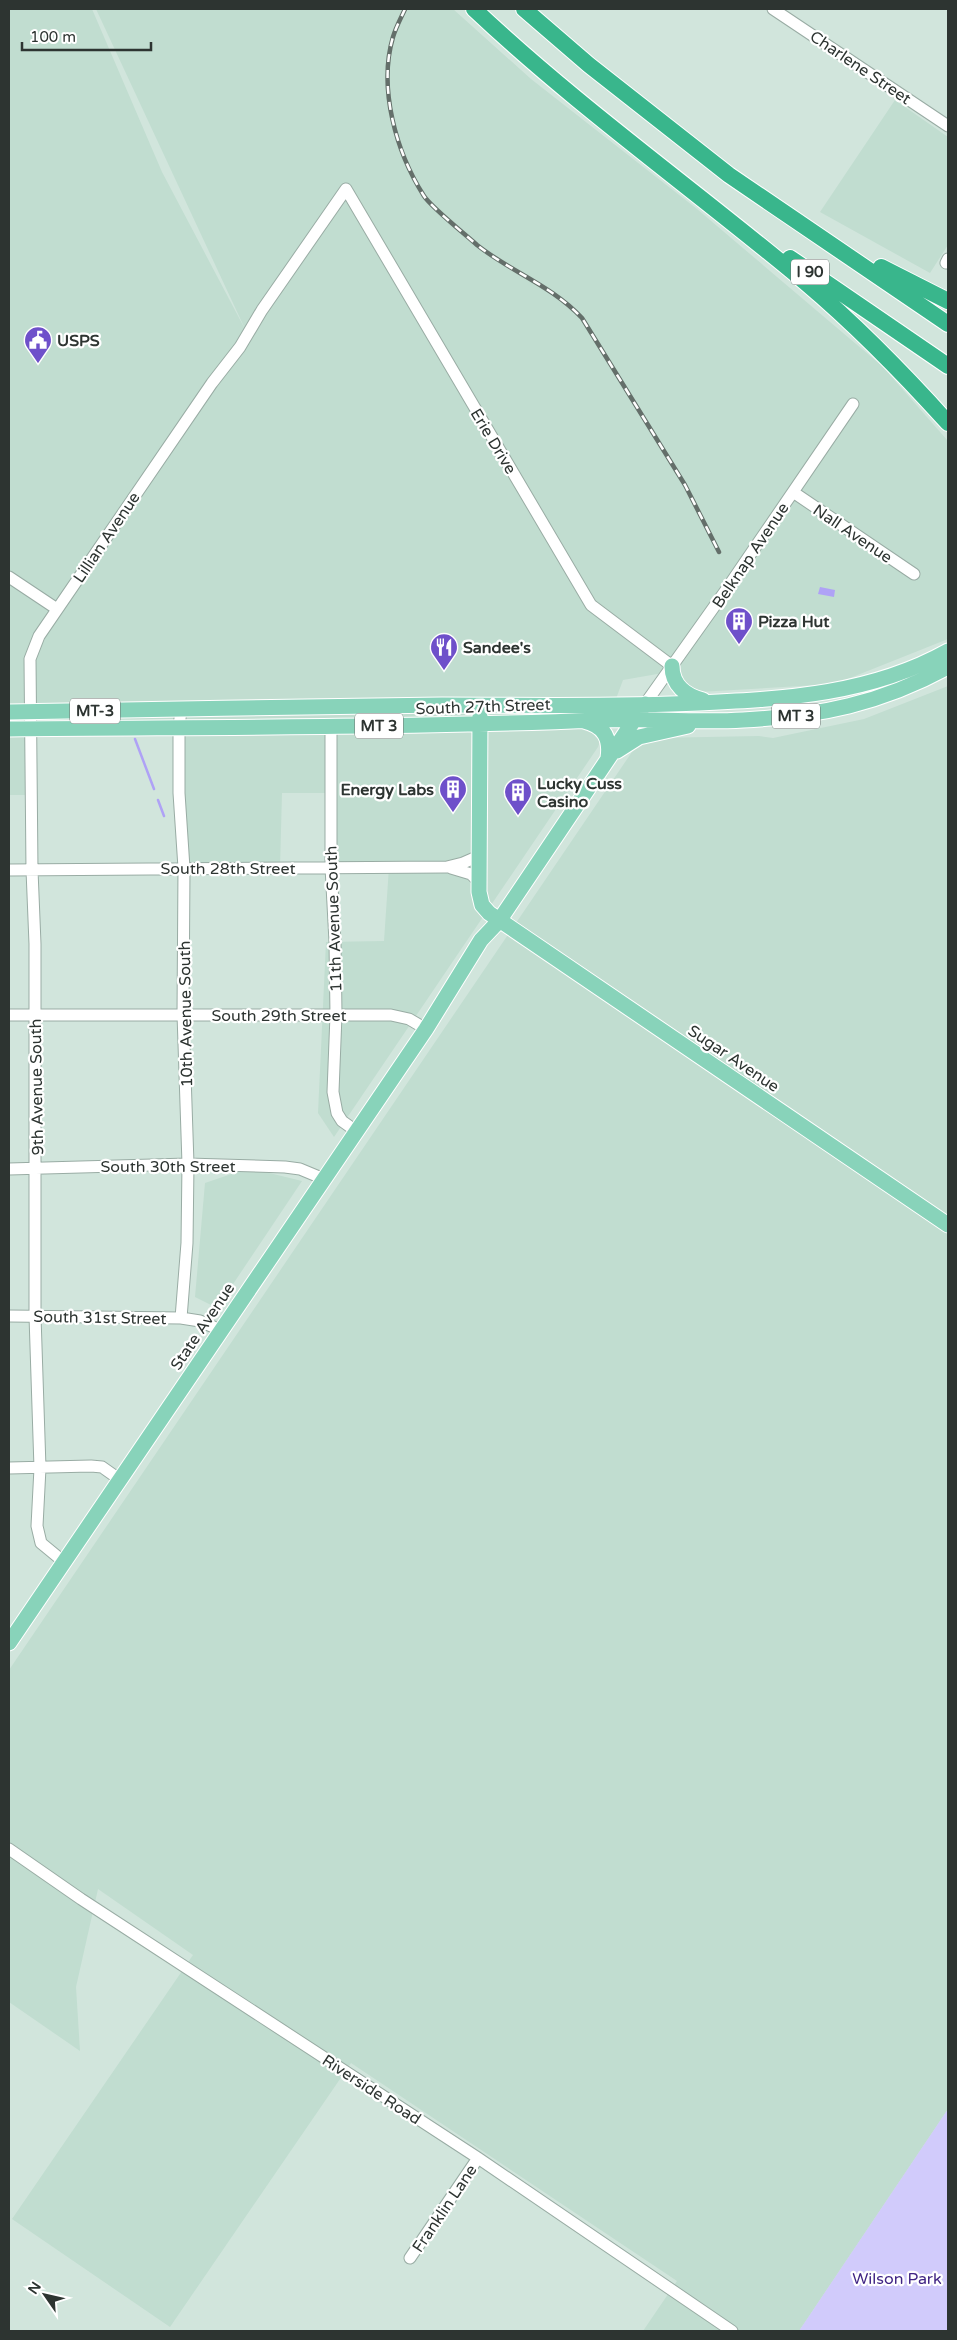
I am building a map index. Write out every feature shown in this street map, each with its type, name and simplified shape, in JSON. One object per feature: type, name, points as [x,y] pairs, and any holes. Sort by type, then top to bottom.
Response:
[{"type":"highway","name":"I 90","points":[[474,9],[525,55],[674,176],[948,366]]},
{"type":"highway","name":"I 90","points":[[524,9],[589,65],[729,175],[948,324]]},
{"type":"highway","points":[[729,175],[872,263],[948,301]]},
{"type":"highway","points":[[674,176],[806,283],[879,349],[948,423]]},
{"type":"main road","name":"South 27th Street","points":[[9,712],[645,704],[782,699],[823,694],[866,684],[930,661],[948,651]]},
{"type":"main road","points":[[672,666],[675,679],[683,690],[693,697],[715,702]]},
{"type":"main road","name":"South 27th Street","points":[[9,728],[331,727],[635,718],[721,720],[805,715],[841,709],[913,686],[948,668]]},
{"type":"main road","name":"State Avenue","points":[[11,1634],[64,1562],[426,1029],[470,973],[492,938],[499,921],[645,704]]},
{"type":"main road","name":"Sugar Avenue","points":[[481,705],[478,881],[482,905],[499,921],[597,985],[948,1225]]},
{"type":"main road","points":[[579,720],[596,725],[604,731],[609,746],[608,758]]},
{"type":"main road","points":[[608,758],[624,745],[639,737],[721,720]]},
{"type":"street","name":"Charlene Street","points":[[773,9],[948,126]]},
{"type":"street","name":"Lillian Avenue","points":[[57,609],[212,382],[240,347],[262,310],[346,189]]},
{"type":"street","name":"Erie Drive","points":[[346,189],[591,605],[672,666]]},
{"type":"street","name":"Belknap Avenue","points":[[645,704],[853,404]]},
{"type":"street","name":"Nall Avenue","points":[[793,492],[914,574]]},
{"type":"street","points":[[9,577],[57,609]]},
{"type":"street","name":"9th Avenue South","points":[[57,609],[33,648],[30,659],[32,870],[35,944],[35,1316],[40,1468],[37,1526],[41,1543],[64,1562]]},
{"type":"street","name":"10th Avenue South","points":[[181,710],[179,727],[179,793],[184,868],[183,1014],[188,1164],[187,1243],[181,1318]]},
{"type":"street","name":"11th Avenue South","points":[[331,727],[331,867],[336,1015],[335,1106],[342,1121],[356,1131]]},
{"type":"street","name":"South 28th Street","points":[[447,867],[479,856]]},
{"type":"street","name":"South 28th Street","points":[[9,870],[447,867],[465,871],[478,881]]},
{"type":"street","name":"South 29th Street","points":[[9,1015],[391,1015],[409,1019],[426,1029]]},
{"type":"street","name":"South 30th Street","points":[[9,1169],[188,1164],[285,1167],[300,1169],[324,1179]]},
{"type":"street","name":"South 31st Street","points":[[9,1316],[181,1318],[200,1321],[220,1330]]},
{"type":"street","points":[[9,1468],[102,1467],[119,1479]]},
{"type":"street","name":"Riverside Road","points":[[9,1849],[80,1899],[478,2158],[732,2331]]},
{"type":"street","name":"Franklin Lane","points":[[410,2258],[478,2158]]},
{"type":"shaded area","points":[[9,9],[92,9],[162,172],[246,331],[96,9],[453,9],[531,79],[697,209],[882,366],[948,441],[948,639],[835,684],[699,692],[683,685],[680,670],[623,680],[598,747],[334,1137],[318,1113],[326,942],[384,941],[389,867],[331,867],[330,793],[282,793],[280,868],[184,868],[179,727],[31,728],[32,795],[9,795]]},
{"type":"shaded area","points":[[895,100],[948,137],[948,245],[930,273],[820,212]]},
{"type":"shaded area","points":[[820,587],[835,590],[834,597],[818,594]]},
{"type":"shaded area","points":[[948,686],[948,2109],[799,2331],[643,2331],[677,2281],[351,2063],[170,2327],[12,2219],[193,1955],[98,1889],[76,1987],[80,2051],[9,2002],[9,1670],[636,746],[654,738],[759,736],[773,738],[864,719]]},
{"type":"shaded area","points":[[249,1168],[302,1181],[217,1308],[195,1297],[205,1183]]},
{"type":"green space","name":"Wilson Park","points":[[948,2109],[948,2331],[799,2331]]},
{"type":"waterway","points":[[135,739],[154,789]]},
{"type":"waterway","points":[[158,800],[164,816]]},
{"type":"railway","points":[[405,9],[394,33],[389,57],[389,98],[398,140],[414,179],[428,201],[477,245],[557,296],[582,318],[685,485],[719,552]]},
{"type":"place","name":"USPS","points":[[38,364]]},
{"type":"place","name":"Pizza Hut","points":[[739,645]]},
{"type":"place","name":"Sandee's","points":[[444,671]]},
{"type":"place","name":"Energy Labs","points":[[453,813]]},
{"type":"place","name":"Lucky Cuss Casino","points":[[518,816]]}]
